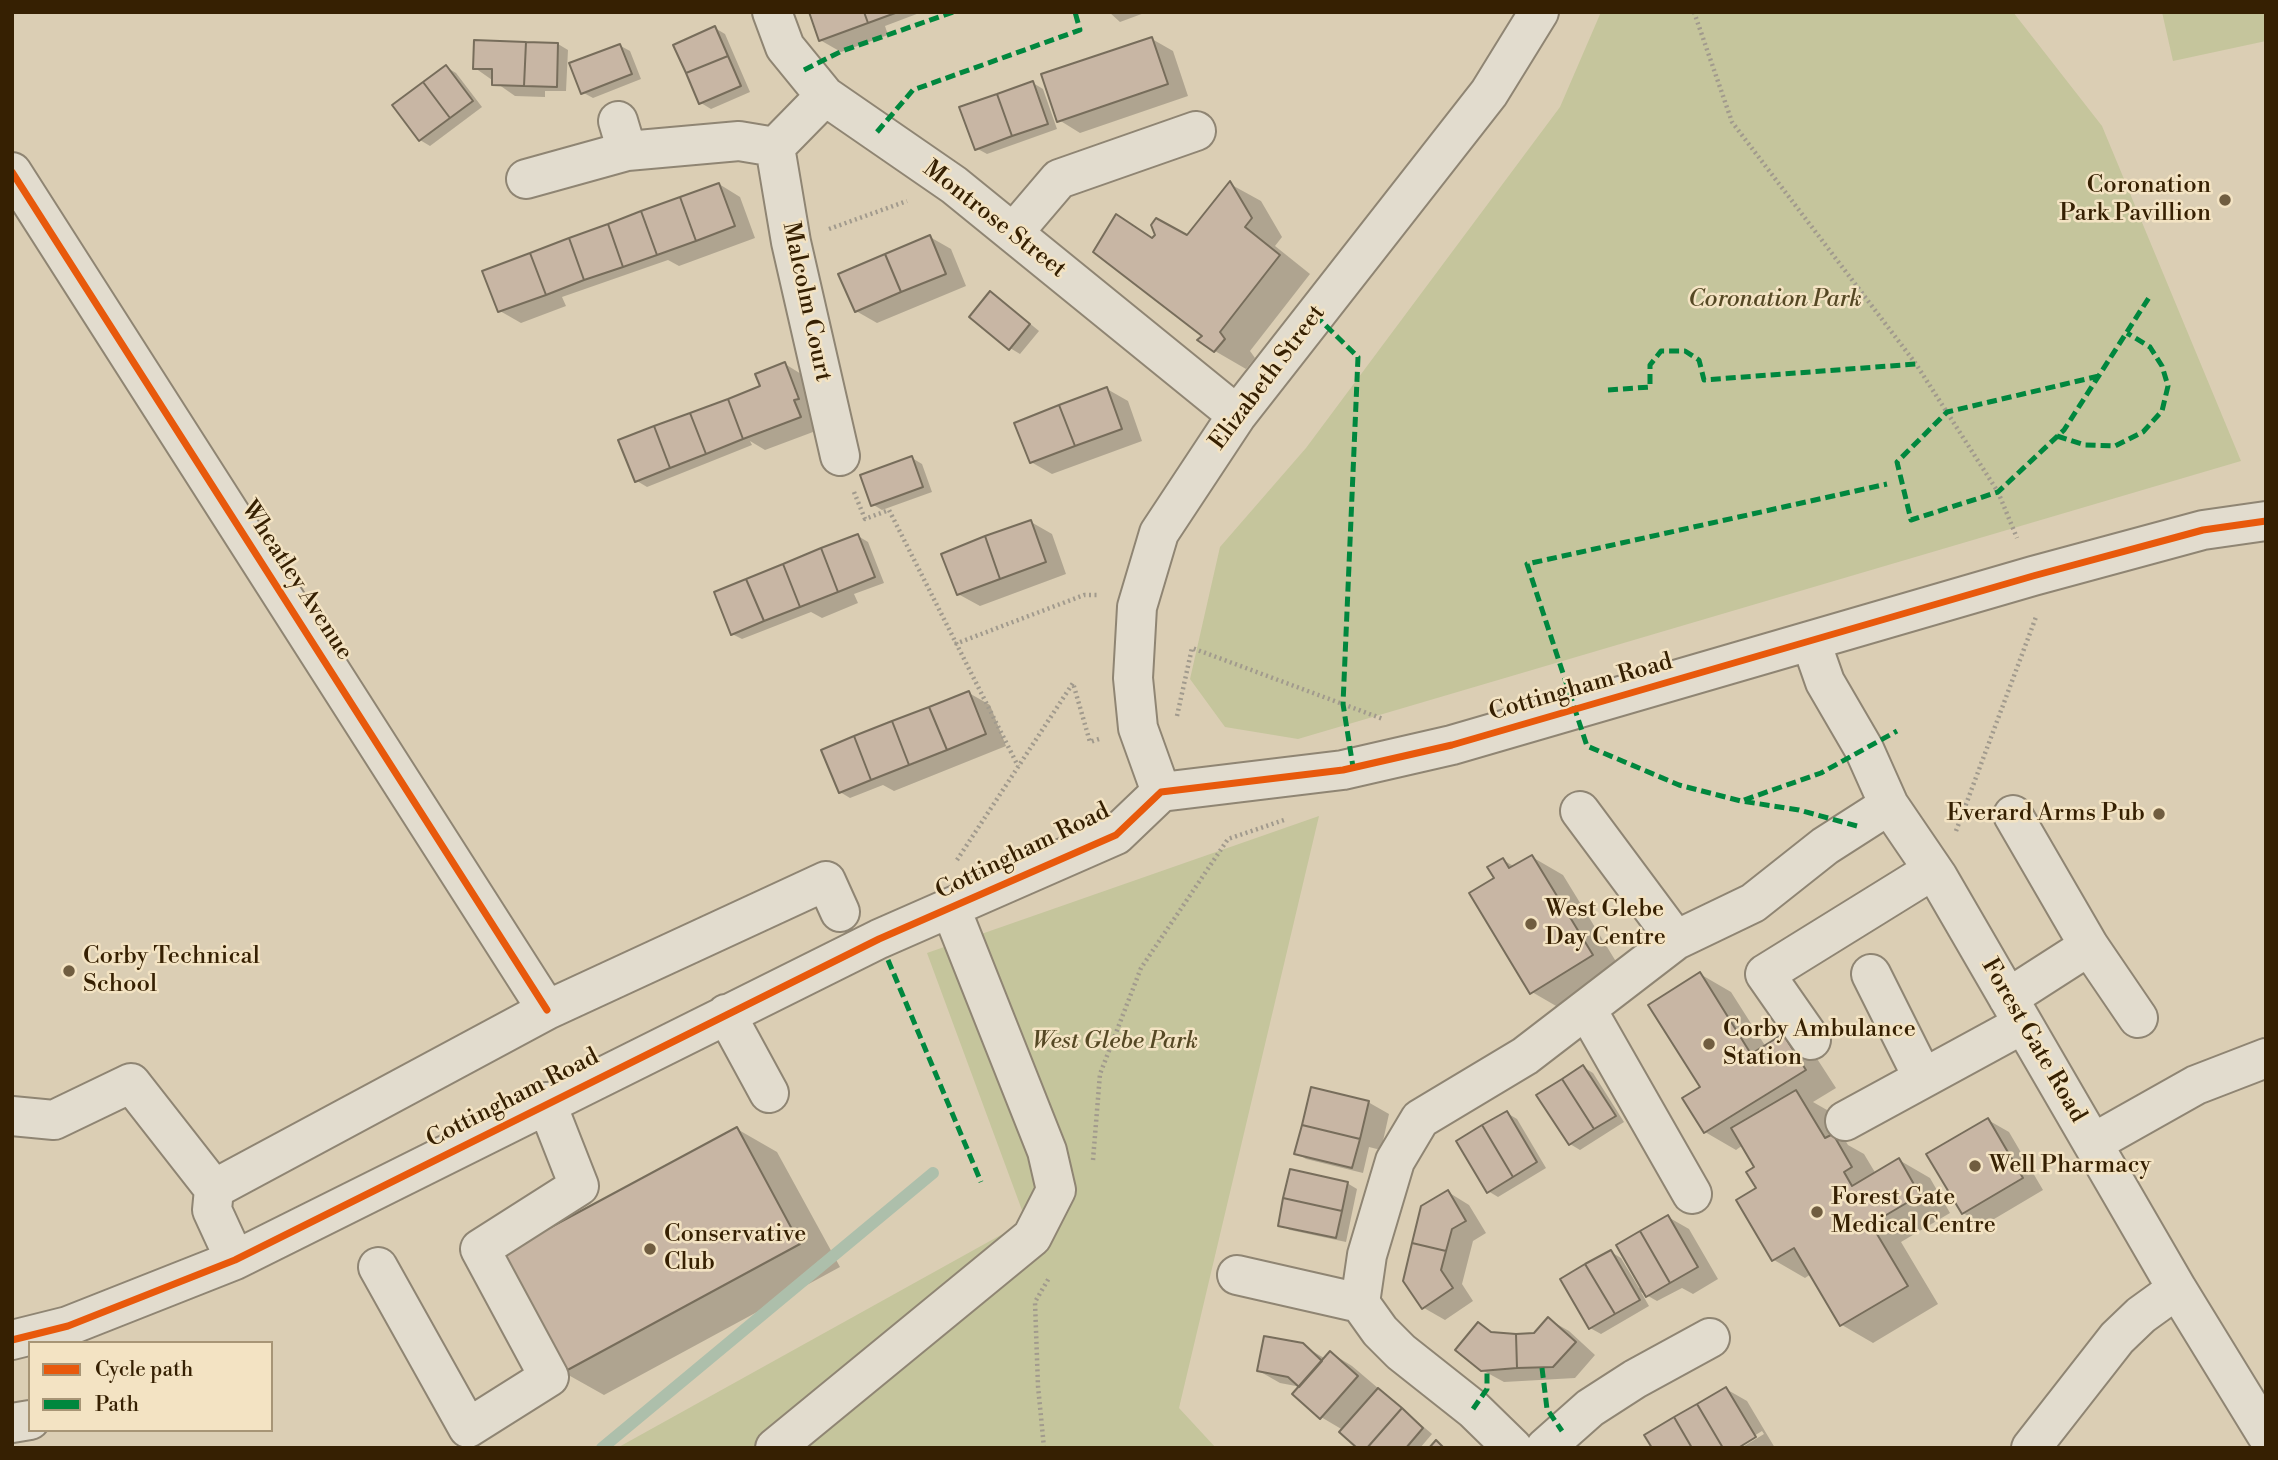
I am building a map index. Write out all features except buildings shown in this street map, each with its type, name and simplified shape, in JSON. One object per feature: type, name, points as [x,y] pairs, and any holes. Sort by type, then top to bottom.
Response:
[{"type":"street","name":"Montrose Street","points":[[772,12],[785,47],[825,96],[954,185],[1237,415]]},
{"type":"street","name":"Elizabeth Street","points":[[1161,792],[1138,728],[1133,678],[1140,596],[1159,533],[1237,415],[1489,93],[1539,12]]},
{"type":"street","points":[[526,179],[622,136],[739,141],[775,147],[825,96]]},
{"type":"street","points":[[1013,233],[1059,179],[1196,131]]},
{"type":"street","name":"Malcolm Court","points":[[775,147],[791,242],[840,456]]},
{"type":"street","name":"Wheatley Avenue","points":[[12,172],[547,1010]]},
{"type":"street","name":"Cottingham Road","points":[[12,1340],[68,1326],[235,1260],[546,1102],[879,939],[1116,835],[1161,792],[1343,770],[1452,745],[2033,576],[2203,530],[2266,521]]},
{"type":"street","name":"Forest Gate Road","points":[[1811,642],[1825,682],[1864,749],[1889,805],[1936,873],[2177,1289],[2260,1413]]},
{"type":"street","points":[[1360,1303],[1367,1255],[1395,1161],[1420,1119],[1525,1056],[1676,940],[1753,903],[1825,846],[1889,805]]},
{"type":"street","points":[[1580,811],[1676,940]]},
{"type":"street","points":[[2013,815],[2089,946],[2138,1018]]},
{"type":"street","points":[[1811,1040],[1765,974],[1936,873]]},
{"type":"street","points":[[214,1189],[547,1010],[826,881],[840,912]]},
{"type":"street","points":[[775,1448],[1032,1237],[1056,1190],[1047,1151],[951,909]]},
{"type":"street","points":[[1845,1121],[1923,1078],[2016,1011],[2089,946]]},
{"type":"street","points":[[1871,974],[1923,1078]]},
{"type":"street","points":[[1587,1010],[1692,1194]]},
{"type":"street","points":[[726,1014],[769,1093]]},
{"type":"street","points":[[2093,1143],[2196,1085],[2266,1058]]},
{"type":"street","points":[[12,1116],[54,1121],[131,1083],[214,1189],[212,1210],[235,1260]]},
{"type":"street","points":[[378,1267],[468,1428],[550,1377],[480,1249],[579,1186],[546,1102]]},
{"type":"street","points":[[1237,1275],[1360,1303],[1380,1331],[1401,1352],[1473,1409],[1513,1448]]},
{"type":"street","points":[[2031,1448],[2117,1338],[2141,1315],[2177,1289]]},
{"type":"street","points":[[1545,1448],[1590,1408],[1635,1379],[1710,1338]]},
{"type":"path","points":[[1694,12],[1732,122],[1916,364],[1998,492],[2033,576],[2036,619],[1936,873]]},
{"type":"path","points":[[791,242],[954,185]]},
{"type":"path","points":[[840,456],[865,519],[889,510],[1018,767]]},
{"type":"path","points":[[956,644],[1084,595],[1140,596]]},
{"type":"path","points":[[955,863],[1073,683],[1090,742],[1180,715],[1192,648],[1392,722]]},
{"type":"path","points":[[1092,1168],[1100,1074],[1141,968],[1228,839],[1290,818]]},
{"type":"path","points":[[1044,1448],[1038,1386],[1035,1302],[1054,1270]]},
{"type":"green space","name":"Coronation Park","points":[[1601,12],[2013,12],[2102,126],[2241,461],[1298,739],[1225,727],[1190,679],[1220,547],[1306,448],[1560,107]]},
{"type":"green space","points":[[2162,12],[2266,12],[2266,41],[2173,61]]},
{"type":"green space","name":"West Glebe Park","points":[[1319,816],[1179,1408],[1216,1448],[617,1448],[1026,1221],[927,953]]},
{"type":"waterway","points":[[602,1448],[933,1173]]},
{"type":"marked path","points":[[804,70],[842,51],[953,12]]},
{"type":"marked path","points":[[877,132],[913,90],[1080,30],[1075,12]]},
{"type":"marked path","points":[[2099,376],[1947,412],[1897,462],[1911,520],[1998,492],[2064,430],[2150,296]]},
{"type":"marked path","points":[[1315,315],[1358,357],[1343,704],[1353,767]]},
{"type":"marked path","points":[[2057,436],[2085,445],[2115,446],[2143,432],[2162,411],[2168,386],[2162,366],[2150,347],[2127,333]]},
{"type":"marked path","points":[[1608,390],[1650,387],[1650,365],[1661,351],[1685,351],[1699,360],[1704,380],[1916,364]]},
{"type":"marked path","points":[[1857,826],[1799,810],[1741,801],[1679,785],[1587,746],[1527,564],[1887,484]]},
{"type":"marked path","points":[[1744,800],[1821,773],[1897,731]]},
{"type":"marked path","points":[[888,960],[981,1182]]},
{"type":"marked path","points":[[1542,1368],[1547,1409],[1562,1431]]},
{"type":"marked path","points":[[1473,1409],[1487,1389],[1487,1371]]},
{"type":"cycle path","points":[[12,172],[547,1010]]},
{"type":"cycle path","points":[[12,1340],[68,1326],[235,1260],[879,939],[1116,835],[1161,792],[1343,770],[1452,745],[2033,576],[2203,530],[2266,521]]},
{"type":"place","name":"Coronation Park Pavillion","points":[[2225,200]]},
{"type":"place","name":"Everard Arms Pub","points":[[2159,814]]},
{"type":"place","name":"West Glebe Day Centre","points":[[1531,924]]},
{"type":"place","name":"Corby Technical School","points":[[69,971]]},
{"type":"place","name":"Corby Ambulance Station","points":[[1709,1044]]},
{"type":"place","name":"Well Pharmacy","points":[[1975,1166]]},
{"type":"place","name":"Forest Gate Medical Centre","points":[[1817,1212]]},
{"type":"place","name":"Conservative Club","points":[[650,1249]]}]
